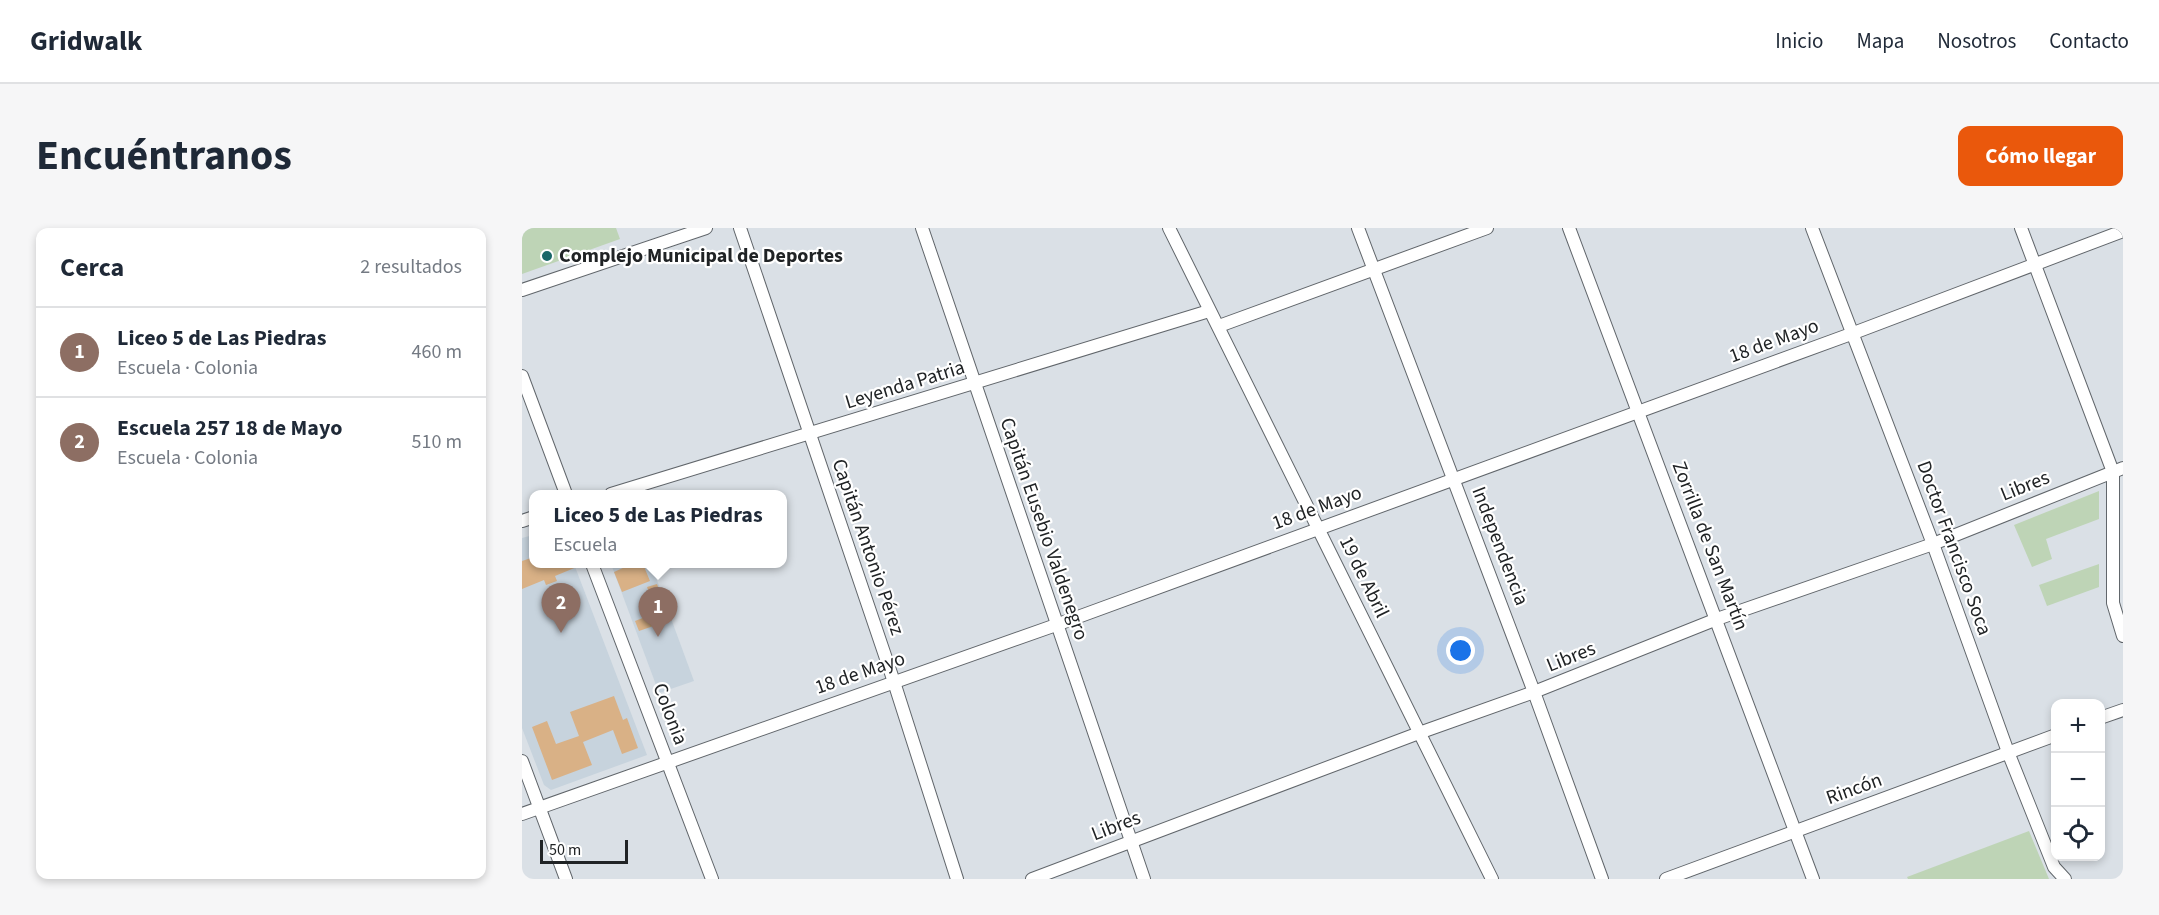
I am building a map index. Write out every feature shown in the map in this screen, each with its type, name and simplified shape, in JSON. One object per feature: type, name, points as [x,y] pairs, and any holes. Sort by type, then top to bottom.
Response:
[{"type":"street","points":[[522,290],[706,228]]},
{"type":"street","name":"Capitán Antonio Pérez","points":[[740,228],[894,682],[957,879]]},
{"type":"street","name":"Capitán Eusebio Valdenegro","points":[[922,228],[1144,879]]},
{"type":"street","name":"19 de Abril","points":[[1169,228],[1492,879]]},
{"type":"street","name":"Independencia","points":[[1358,228],[1534,692],[1602,879]]},
{"type":"street","points":[[1219,326],[1487,228]]},
{"type":"street","name":"Zorrilla de San Martín","points":[[1569,228],[1813,879]]},
{"type":"street","name":"Doctor Francisco Soca","points":[[1812,228],[1933,544],[2008,752],[2054,867],[2064,879]]},
{"type":"street","points":[[2021,228],[2118,470],[2118,588],[2113,603],[2123,636]]},
{"type":"street","name":"18 de Mayo","points":[[522,814],[1056,625],[1638,410],[1851,334],[2123,231]]},
{"type":"street","name":"Leyenda Patria","points":[[628,490],[1209,311]]},
{"type":"street","points":[[522,376],[564,490]]},
{"type":"street","name":"Libres","points":[[1032,879],[1534,692],[1717,619],[1933,544],[2118,470]]},
{"type":"street","name":"Colonia","points":[[594,568],[712,879]]},
{"type":"street","points":[[2105,716],[2123,710]]},
{"type":"street","name":"Rincón","points":[[1666,879],[2051,736]]},
{"type":"street","points":[[522,761],[566,879]]},
{"type":"shaded area","points":[[529,536],[529,568],[576,568],[647,755],[551,790],[544,785],[522,728],[522,538]]},
{"type":"shaded area","points":[[612,568],[652,568],[694,681],[659,693]]},
{"type":"green space","name":"Complejo Municipal de Deportes","points":[[522,228],[616,228],[620,239],[522,274]]},
{"type":"green space","points":[[2099,491],[2099,519],[2046,539],[2052,559],[2032,567],[2014,525]]},
{"type":"green space","points":[[2099,564],[2099,587],[2047,606],[2039,585]]},
{"type":"green space","points":[[2029,831],[2049,879],[1908,879],[1907,877]]},
{"type":"building","points":[[529,559],[529,568],[574,568],[555,576],[557,581],[546,585],[544,580],[522,589],[522,561]]},
{"type":"building","points":[[623,568],[645,568],[650,581],[622,592],[614,572]]},
{"type":"building","points":[[657,584],[665,607],[655,610],[647,587]]},
{"type":"building","points":[[658,612],[662,623],[639,631],[635,621]]},
{"type":"building","points":[[614,696],[623,720],[627,718],[638,748],[622,754],[613,730],[583,742],[592,765],[552,780],[532,727],[547,721],[556,744],[579,736],[570,712]]},
{"type":"place","name":"Complejo Municipal de Deportes","points":[[547,256]]},
{"type":"place","name":"Escuela 257 18 de Mayo","points":[[561,633]]},
{"type":"place","name":"Liceo 5 de Las Piedras","points":[[658,637]]}]
